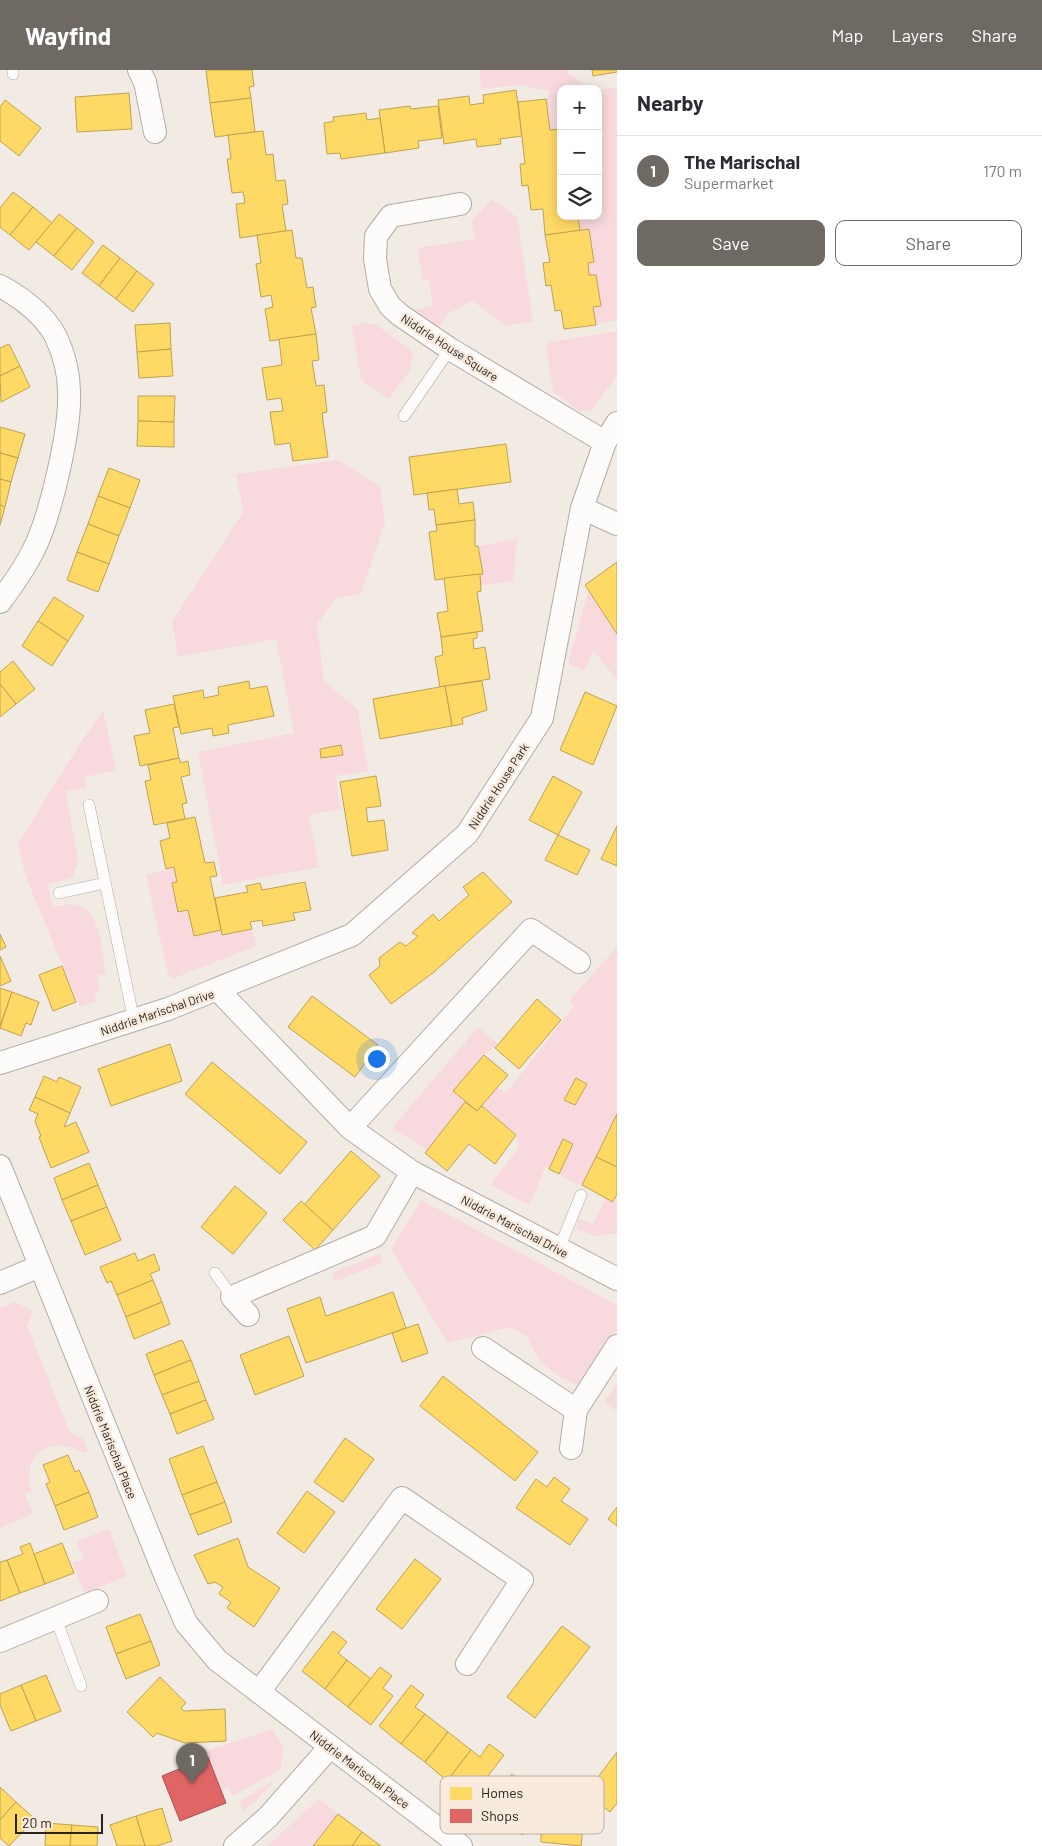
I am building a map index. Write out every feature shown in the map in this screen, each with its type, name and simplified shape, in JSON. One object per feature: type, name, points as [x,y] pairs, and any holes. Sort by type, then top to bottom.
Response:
[{"type":"street","points":[[138,70],[145,82],[155,132]]},
{"type":"street","name":"Niddrie House Square","points":[[460,204],[391,216],[376,236],[374,259],[380,289],[390,306],[450,349],[604,442]]},
{"type":"street","points":[[0,286],[39,313],[55,336],[66,363],[70,393],[64,440],[50,500],[34,550],[0,602]]},
{"type":"street","name":"Niddrie House Park","points":[[217,989],[352,935],[467,834],[542,718],[582,508],[604,442],[617,423]]},
{"type":"street","points":[[582,508],[617,524]]},
{"type":"street","points":[[350,1128],[531,930],[579,962]]},
{"type":"street","name":"Niddrie Marischal Drive","points":[[0,1063],[134,1021],[217,989],[350,1128],[412,1172],[617,1279]]},
{"type":"street","name":"Niddrie Marischal Place","points":[[0,1166],[168,1584],[186,1622],[217,1660],[440,1830]]},
{"type":"street","points":[[248,1315],[232,1297],[375,1236],[412,1172]]},
{"type":"street","points":[[0,1283],[40,1266]]},
{"type":"street","points":[[571,1448],[576,1410],[617,1346]]},
{"type":"street","points":[[483,1348],[576,1410]]},
{"type":"street","points":[[259,1692],[402,1498],[522,1580],[467,1664]]},
{"type":"street","points":[[0,1642],[97,1601]]},
{"type":"street","points":[[235,1846],[268,1818],[330,1747]]},
{"type":"street","name":"Niddrie Marischal Place","points":[[445,1834],[461,1846]]},
{"type":"lane","points":[[404,416],[450,349]]},
{"type":"lane","points":[[89,806],[134,1021]]},
{"type":"lane","points":[[58,893],[105,883]]},
{"type":"lane","points":[[559,1249],[582,1195]]},
{"type":"lane","points":[[215,1273],[232,1297]]},
{"type":"lane","points":[[56,1619],[81,1686]]},
{"type":"shaded area","points":[[480,70],[568,70],[567,72],[585,85],[557,85],[557,129],[550,130],[546,99],[550,91],[519,85],[481,89]]},
{"type":"shaded area","points":[[617,87],[617,320],[596,325],[593,307],[601,306],[596,275],[589,275],[588,263],[594,262],[589,230],[580,231],[579,220],[602,220],[602,89]]},
{"type":"shaded area","points":[[492,199],[517,217],[533,321],[507,326],[472,301],[448,314],[439,327],[415,310],[433,306],[429,279],[423,280],[417,248],[475,239],[472,220]]},
{"type":"shaded area","points":[[362,323],[375,324],[407,347],[413,354],[410,370],[389,399],[361,380],[352,326]]},
{"type":"shaded area","points":[[617,331],[617,376],[591,411],[579,411],[553,392],[546,345],[550,342]]},
{"type":"shaded area","points":[[338,460],[380,486],[385,523],[361,594],[336,598],[317,624],[324,681],[358,710],[368,771],[336,776],[340,809],[309,815],[319,867],[223,885],[198,752],[294,733],[276,639],[178,657],[172,622],[243,512],[236,474]]},
{"type":"shaded area","points":[[517,539],[513,581],[481,586],[480,574],[483,574],[478,546]]},
{"type":"shaded area","points":[[588,591],[617,634],[617,680],[594,651],[584,670],[568,664]]},
{"type":"shaded area","points":[[103,711],[116,770],[85,777],[86,788],[66,791],[78,861],[72,878],[48,884],[53,907],[74,904],[85,909],[92,916],[102,945],[106,974],[97,976],[100,991],[94,994],[97,1001],[80,1007],[25,875],[18,844],[79,745]]},
{"type":"shaded area","points":[[174,867],[177,882],[172,883],[178,912],[188,910],[194,936],[221,930],[222,935],[252,929],[256,946],[174,978],[168,975],[146,875]]},
{"type":"shaded area","points":[[617,947],[617,1114],[582,1185],[574,1183],[559,1174],[573,1144],[563,1139],[549,1169],[546,1167],[529,1205],[490,1185],[519,1147],[516,1135],[482,1106],[498,1086],[506,1093],[574,1006],[569,1001]]},
{"type":"shaded area","points":[[478,1027],[498,1044],[484,1055],[453,1091],[465,1102],[427,1150],[392,1128]]},
{"type":"shaded area","points":[[606,1198],[617,1203],[617,1233],[596,1236],[577,1230],[578,1218],[593,1224]]},
{"type":"shaded area","points":[[421,1200],[617,1305],[617,1330],[579,1386],[560,1377],[541,1362],[526,1336],[510,1327],[448,1343],[391,1249]]},
{"type":"shaded area","points":[[380,1254],[383,1262],[335,1282],[332,1273]]},
{"type":"shaded area","points":[[16,1302],[33,1312],[27,1326],[69,1431],[83,1439],[88,1451],[83,1453],[71,1447],[60,1445],[41,1451],[31,1467],[29,1478],[32,1490],[25,1494],[33,1514],[0,1528],[0,1307]]},
{"type":"shaded area","points":[[617,1384],[617,1411],[604,1402]]},
{"type":"shaded area","points":[[109,1529],[127,1576],[84,1593],[73,1563],[83,1559],[77,1541]]},
{"type":"shaded area","points":[[272,1729],[283,1746],[281,1769],[233,1796],[227,1786],[222,1791],[205,1751]]},
{"type":"shaded area","points":[[275,1780],[258,1799],[244,1811],[239,1802]]},
{"type":"shaded area","points":[[319,1799],[338,1814],[313,1846],[267,1846]]},
{"type":"building: Homes","points":[[206,70],[252,70],[254,86],[249,87],[251,98],[210,103]]},
{"type":"building: Homes","points":[[592,70],[617,70],[617,72],[593,76]]},
{"type":"building: Homes","points":[[516,90],[522,136],[500,139],[501,144],[477,147],[476,139],[444,144],[438,100],[469,96],[470,105],[484,103],[483,95]]},
{"type":"building: Homes","points":[[129,93],[132,129],[77,132],[75,97]]},
{"type":"building: Homes","points":[[251,98],[255,132],[215,137],[210,103]]},
{"type":"building: Homes","points":[[546,99],[550,130],[557,129],[557,220],[579,220],[580,231],[545,235],[543,209],[531,210],[528,185],[522,186],[520,164],[525,164],[518,102]]},
{"type":"building: Homes","points":[[5,100],[41,128],[19,156],[0,141],[0,107]]},
{"type":"building: Homes","points":[[410,106],[411,109],[438,106],[442,138],[418,141],[419,148],[385,153],[379,110]]},
{"type":"building: Homes","points":[[366,113],[367,120],[380,118],[385,153],[341,159],[340,153],[327,154],[324,123],[334,121],[333,117]]},
{"type":"building: Homes","points":[[263,131],[266,155],[273,154],[276,181],[285,180],[288,204],[282,205],[286,231],[240,238],[236,204],[245,203],[243,192],[232,193],[227,159],[231,159],[228,135]]},
{"type":"building: Homes","points":[[13,192],[33,207],[10,235],[0,227],[0,208]]},
{"type":"building: Homes","points":[[33,207],[52,223],[29,250],[10,235]]},
{"type":"building: Homes","points":[[59,214],[77,228],[54,256],[36,242]]},
{"type":"building: Homes","points":[[77,228],[94,242],[72,270],[54,256]]},
{"type":"building: Homes","points":[[589,229],[594,262],[588,263],[589,275],[596,275],[601,306],[593,307],[596,325],[564,329],[561,310],[555,311],[551,285],[546,286],[543,263],[550,262],[545,235]]},
{"type":"building: Homes","points":[[292,230],[296,258],[302,258],[307,288],[313,287],[316,307],[311,308],[316,334],[270,341],[265,309],[273,307],[271,295],[261,297],[256,264],[261,263],[257,235]]},
{"type":"building: Homes","points":[[103,245],[120,258],[99,286],[82,273]]},
{"type":"building: Homes","points":[[120,258],[137,271],[116,299],[99,286]]},
{"type":"building: Homes","points":[[137,271],[154,284],[133,312],[116,299]]},
{"type":"building: Homes","points":[[170,323],[171,349],[137,352],[135,325]]},
{"type":"building: Homes","points":[[316,334],[319,360],[312,361],[316,386],[324,385],[327,412],[322,413],[328,457],[293,461],[290,443],[275,445],[270,412],[283,411],[281,398],[267,400],[262,368],[282,365],[279,339]]},
{"type":"building: Homes","points":[[9,344],[20,366],[0,376],[0,348]]},
{"type":"building: Homes","points":[[171,349],[173,376],[139,378],[137,352]]},
{"type":"building: Homes","points":[[20,366],[30,387],[1,402],[0,376]]},
{"type":"building: Homes","points":[[138,396],[175,396],[174,422],[138,421]]},
{"type":"building: Homes","points":[[138,421],[174,422],[174,447],[137,446]]},
{"type":"building: Homes","points":[[0,427],[25,434],[18,458],[0,453]]},
{"type":"building: Homes","points":[[506,444],[511,482],[414,495],[409,457]]},
{"type":"building: Homes","points":[[0,453],[18,458],[11,482],[0,479]]},
{"type":"building: Homes","points":[[109,468],[140,480],[130,508],[98,496]]},
{"type":"building: Homes","points":[[0,479],[11,482],[5,507],[0,505]]},
{"type":"building: Homes","points":[[457,489],[459,504],[473,502],[475,520],[436,525],[434,509],[429,510],[427,493]]},
{"type":"building: Homes","points":[[98,496],[130,508],[119,536],[88,524]]},
{"type":"building: Homes","points":[[0,505],[5,507],[0,525]]},
{"type":"building: Homes","points":[[475,520],[475,546],[478,546],[483,574],[435,580],[429,532],[437,531],[436,525]]},
{"type":"building: Homes","points":[[88,524],[119,536],[109,564],[77,552]]},
{"type":"building: Homes","points":[[77,552],[109,564],[98,592],[67,580]]},
{"type":"building: Homes","points":[[617,562],[617,634],[585,585]]},
{"type":"building: Homes","points":[[480,574],[481,591],[477,592],[483,631],[441,637],[437,613],[448,611],[444,578]]},
{"type":"building: Homes","points":[[54,597],[84,616],[68,641],[38,621]]},
{"type":"building: Homes","points":[[38,621],[68,641],[52,666],[22,646]]},
{"type":"building: Homes","points":[[477,632],[477,638],[473,639],[474,649],[485,647],[490,679],[440,687],[435,657],[443,655],[441,637]]},
{"type":"building: Homes","points":[[13,661],[35,689],[16,704],[0,684],[0,672]]},
{"type":"building: Homes","points":[[249,681],[250,689],[267,686],[274,716],[228,725],[229,733],[213,736],[212,728],[181,734],[173,696],[203,690],[204,698],[219,695],[218,687]]},
{"type":"building: Homes","points":[[482,681],[487,710],[462,718],[463,724],[452,726],[445,686]]},
{"type":"building: Homes","points":[[0,684],[16,704],[0,717]]},
{"type":"building: Homes","points":[[445,686],[452,726],[380,739],[373,699]]},
{"type":"building: Homes","points":[[585,692],[617,706],[593,765],[560,750]]},
{"type":"building: Homes","points":[[174,704],[179,727],[173,728],[179,758],[140,766],[134,736],[150,733],[145,710]]},
{"type":"building: Homes","points":[[341,745],[343,755],[321,758],[320,749]]},
{"type":"building: Homes","points":[[179,758],[181,763],[188,761],[190,775],[181,777],[187,803],[182,804],[185,819],[154,825],[145,781],[151,780],[148,765]]},
{"type":"building: Homes","points":[[376,776],[381,806],[366,808],[368,822],[384,820],[388,850],[352,856],[340,782]]},
{"type":"building: Homes","points":[[553,776],[582,792],[558,835],[529,820]]},
{"type":"building: Homes","points":[[195,817],[205,863],[214,862],[217,876],[210,877],[221,930],[194,936],[188,910],[178,912],[172,883],[177,882],[174,867],[166,869],[160,841],[170,838],[167,823]]},
{"type":"building: Homes","points":[[617,826],[617,866],[601,859]]},
{"type":"building: Homes","points":[[558,835],[590,850],[577,875],[545,860]]},
{"type":"building: Homes","points":[[483,872],[512,902],[434,972],[391,1004],[369,975],[380,966],[379,958],[400,942],[406,946],[418,936],[412,933],[433,914],[439,921],[469,895],[463,887]]},
{"type":"building: Homes","points":[[305,882],[311,910],[293,913],[295,920],[263,926],[262,920],[250,922],[252,929],[222,935],[215,898],[248,892],[246,886],[260,883],[262,890]]},
{"type":"building: Homes","points":[[0,934],[6,947],[0,950]]},
{"type":"building: Homes","points":[[0,956],[11,981],[0,986]]},
{"type":"building: Homes","points":[[62,966],[76,1002],[53,1011],[39,975]]},
{"type":"building: Homes","points":[[0,988],[12,992],[0,1026]]},
{"type":"building: Homes","points":[[12,992],[39,1002],[31,1025],[26,1023],[21,1036],[0,1028]]},
{"type":"building: Homes","points":[[312,996],[378,1045],[355,1077],[288,1027]]},
{"type":"building: Homes","points":[[537,999],[561,1020],[519,1069],[495,1048]]},
{"type":"building: Homes","points":[[170,1044],[182,1081],[111,1106],[98,1069]]},
{"type":"building: Homes","points":[[484,1055],[508,1075],[477,1111],[453,1091]]},
{"type":"building: Homes","points":[[212,1062],[307,1142],[280,1174],[185,1094]]},
{"type":"building: Homes","points":[[44,1076],[57,1082],[59,1077],[81,1087],[70,1113],[35,1097]]},
{"type":"building: Homes","points":[[576,1078],[587,1084],[575,1105],[564,1100]]},
{"type":"building: Homes","points":[[35,1097],[70,1113],[64,1127],[76,1122],[89,1152],[51,1168],[35,1121],[38,1114],[29,1110]]},
{"type":"building: Homes","points":[[465,1102],[477,1111],[482,1106],[516,1135],[495,1164],[469,1144],[447,1171],[425,1153]]},
{"type":"building: Homes","points":[[617,1114],[617,1167],[596,1157]]},
{"type":"building: Homes","points":[[563,1139],[573,1144],[559,1174],[549,1169]]},
{"type":"building: Homes","points":[[351,1151],[380,1176],[333,1230],[304,1205]]},
{"type":"building: Homes","points":[[596,1157],[617,1167],[617,1194],[613,1202],[582,1185]]},
{"type":"building: Homes","points":[[89,1163],[98,1185],[62,1200],[54,1178]]},
{"type":"building: Homes","points":[[98,1185],[107,1207],[71,1221],[62,1200]]},
{"type":"building: Homes","points":[[235,1186],[267,1213],[233,1254],[201,1227]]},
{"type":"building: Homes","points":[[301,1201],[333,1230],[315,1250],[283,1220]]},
{"type":"building: Homes","points":[[107,1207],[121,1240],[85,1255],[71,1221]]},
{"type":"building: Homes","points":[[135,1253],[138,1261],[154,1254],[160,1270],[150,1274],[153,1280],[117,1295],[111,1281],[107,1283],[100,1267]]},
{"type":"building: Homes","points":[[153,1280],[162,1302],[126,1317],[117,1295]]},
{"type":"building: Homes","points":[[393,1292],[406,1328],[306,1363],[287,1309],[320,1297],[326,1316]]},
{"type":"building: Homes","points":[[162,1302],[170,1324],[134,1339],[126,1317]]},
{"type":"building: Homes","points":[[418,1324],[428,1353],[402,1362],[392,1333]]},
{"type":"building: Homes","points":[[289,1336],[304,1376],[255,1395],[240,1355]]},
{"type":"building: Homes","points":[[182,1340],[191,1360],[154,1375],[146,1354]]},
{"type":"building: Homes","points":[[191,1360],[199,1381],[162,1395],[154,1375]]},
{"type":"building: Homes","points":[[443,1376],[538,1452],[515,1481],[420,1406]]},
{"type":"building: Homes","points":[[199,1381],[206,1400],[170,1414],[162,1395]]},
{"type":"building: Homes","points":[[206,1400],[214,1419],[177,1434],[170,1414]]},
{"type":"building: Homes","points":[[345,1438],[374,1459],[343,1502],[314,1482]]},
{"type":"building: Homes","points":[[203,1446],[217,1482],[182,1495],[169,1459]]},
{"type":"building: Homes","points":[[68,1455],[75,1472],[79,1470],[89,1492],[55,1506],[46,1484],[50,1482],[43,1465]]},
{"type":"building: Homes","points":[[554,1477],[570,1489],[561,1501],[588,1519],[570,1545],[516,1508],[536,1479],[547,1487]]},
{"type":"building: Homes","points":[[217,1482],[225,1502],[190,1515],[182,1495]]},
{"type":"building: Homes","points":[[307,1491],[335,1512],[304,1553],[277,1533]]},
{"type":"building: Homes","points":[[89,1492],[98,1517],[64,1530],[55,1506]]},
{"type":"building: Homes","points":[[225,1502],[232,1522],[198,1535],[190,1515]]},
{"type":"building: Homes","points":[[617,1507],[617,1526],[608,1519]]},
{"type":"building: Homes","points":[[238,1538],[248,1567],[280,1588],[254,1627],[227,1608],[231,1602],[219,1594],[223,1587],[215,1582],[208,1584],[194,1555]]},
{"type":"building: Homes","points":[[30,1543],[45,1584],[20,1593],[7,1560],[23,1554],[20,1547]]},
{"type":"building: Homes","points":[[62,1543],[74,1573],[45,1584],[34,1554]]},
{"type":"building: Homes","points":[[415,1559],[441,1579],[402,1629],[376,1609]]},
{"type":"building: Homes","points":[[7,1560],[20,1593],[0,1601],[0,1562]]},
{"type":"building: Homes","points":[[140,1614],[151,1641],[116,1654],[106,1627]]},
{"type":"building: Homes","points":[[562,1626],[590,1647],[535,1718],[507,1697]]},
{"type":"building: Homes","points":[[333,1631],[347,1642],[338,1653],[347,1660],[325,1689],[302,1671]]},
{"type":"building: Homes","points":[[151,1641],[160,1665],[126,1679],[116,1654]]},
{"type":"building: Homes","points":[[347,1660],[371,1679],[348,1707],[325,1689]]},
{"type":"building: Homes","points":[[380,1667],[392,1676],[383,1688],[393,1696],[371,1725],[348,1707]]},
{"type":"building: Homes","points":[[46,1675],[61,1711],[36,1721],[21,1685]]},
{"type":"building: Homes","points":[[160,1677],[186,1703],[181,1708],[184,1711],[225,1709],[226,1741],[185,1743],[157,1733],[153,1737],[127,1712]]},
{"type":"building: Homes","points":[[21,1685],[36,1721],[11,1731],[0,1705],[0,1694]]},
{"type":"building: Homes","points":[[411,1685],[424,1695],[415,1707],[425,1714],[401,1744],[379,1726]]},
{"type":"building: Homes","points":[[425,1714],[448,1732],[425,1762],[401,1744]]},
{"type":"building: Homes","points":[[448,1732],[471,1750],[451,1776],[441,1776],[425,1762]]},
{"type":"building: Homes","points":[[489,1744],[504,1755],[488,1776],[451,1776],[471,1750],[480,1757]]},
{"type":"building: Homes","points":[[617,1752],[617,1803],[610,1812],[604,1807],[604,1776],[599,1776]]},
{"type":"building: Homes","points":[[0,1787],[16,1802],[0,1820]]},
{"type":"building: Homes","points":[[16,1802],[35,1819],[9,1846],[0,1838],[0,1820]]},
{"type":"building: Homes","points":[[162,1808],[172,1841],[157,1846],[145,1846],[136,1816]]},
{"type":"building: Homes","points":[[338,1814],[362,1832],[352,1846],[313,1846]]},
{"type":"building: Homes","points":[[136,1816],[145,1846],[117,1846],[110,1825]]},
{"type":"building: Homes","points":[[46,1823],[72,1825],[70,1846],[45,1846]]},
{"type":"building: Homes","points":[[72,1825],[98,1827],[97,1846],[70,1846]]},
{"type":"building: Homes","points":[[362,1832],[381,1846],[352,1846]]},
{"type":"building: Homes","points":[[541,1834],[582,1834],[581,1846],[541,1842]]},
{"type":"building: Shops","points":[[208,1757],[226,1803],[180,1821],[162,1776]]},
{"type":"place","name":"The Marischal","points":[[192,1784]]}]
